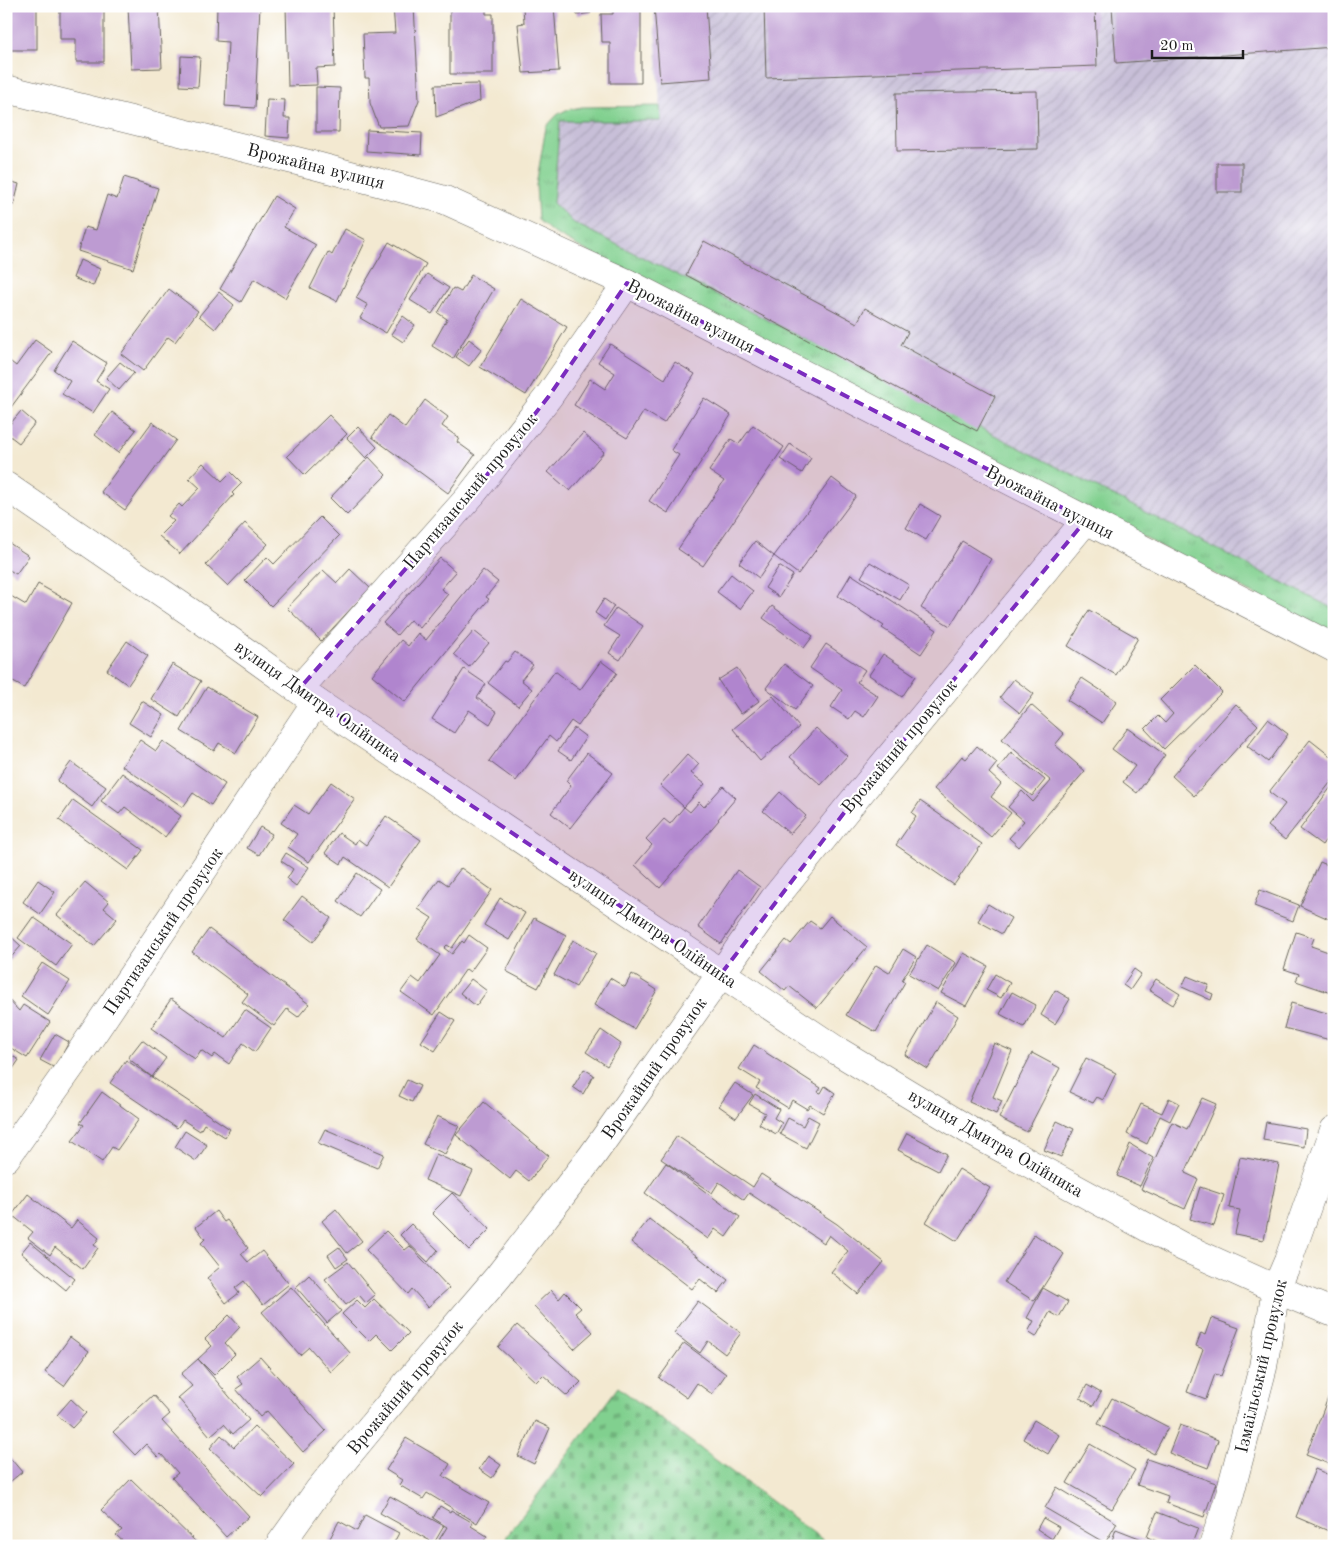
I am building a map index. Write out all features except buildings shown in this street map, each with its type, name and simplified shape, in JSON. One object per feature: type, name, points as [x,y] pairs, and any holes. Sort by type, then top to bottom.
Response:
[{"type":"street","name":"Врожайна вулиця","points":[[6,89],[445,200],[627,283],[1334,648]]},
{"type":"street","name":"Партизанський провулок","points":[[6,1158],[87,1043],[308,696],[549,396],[627,283]]},
{"type":"street","name":"вулиця Дмитра Олійника","points":[[6,486],[193,614],[308,696],[836,1050],[972,1132],[1183,1247],[1334,1313]]},
{"type":"street","name":"Врожайний провулок","points":[[279,1546],[319,1490],[516,1255],[592,1156],[774,899],[1086,520]]},
{"type":"street","name":"Ізмаїльський провулок","points":[[1213,1546],[1228,1501],[1263,1367],[1276,1289],[1288,1261],[1334,1130]]},
{"type":"highlighted area","points":[[627,283],[1086,520],[850,805],[721,974],[299,689],[472,494],[549,396]]},
{"type":"shaded area","points":[[653,6],[1334,6],[1334,609],[899,386],[574,223],[553,203],[560,121],[661,120]]},
{"type":"green space","points":[[660,106],[661,121],[560,121],[553,203],[574,223],[899,386],[1334,609],[1334,635],[634,277],[552,232],[538,220],[536,185],[546,127],[557,115],[566,110],[582,107]]},
{"type":"green space","points":[[618,1387],[831,1546],[504,1546],[507,1536]]}]
